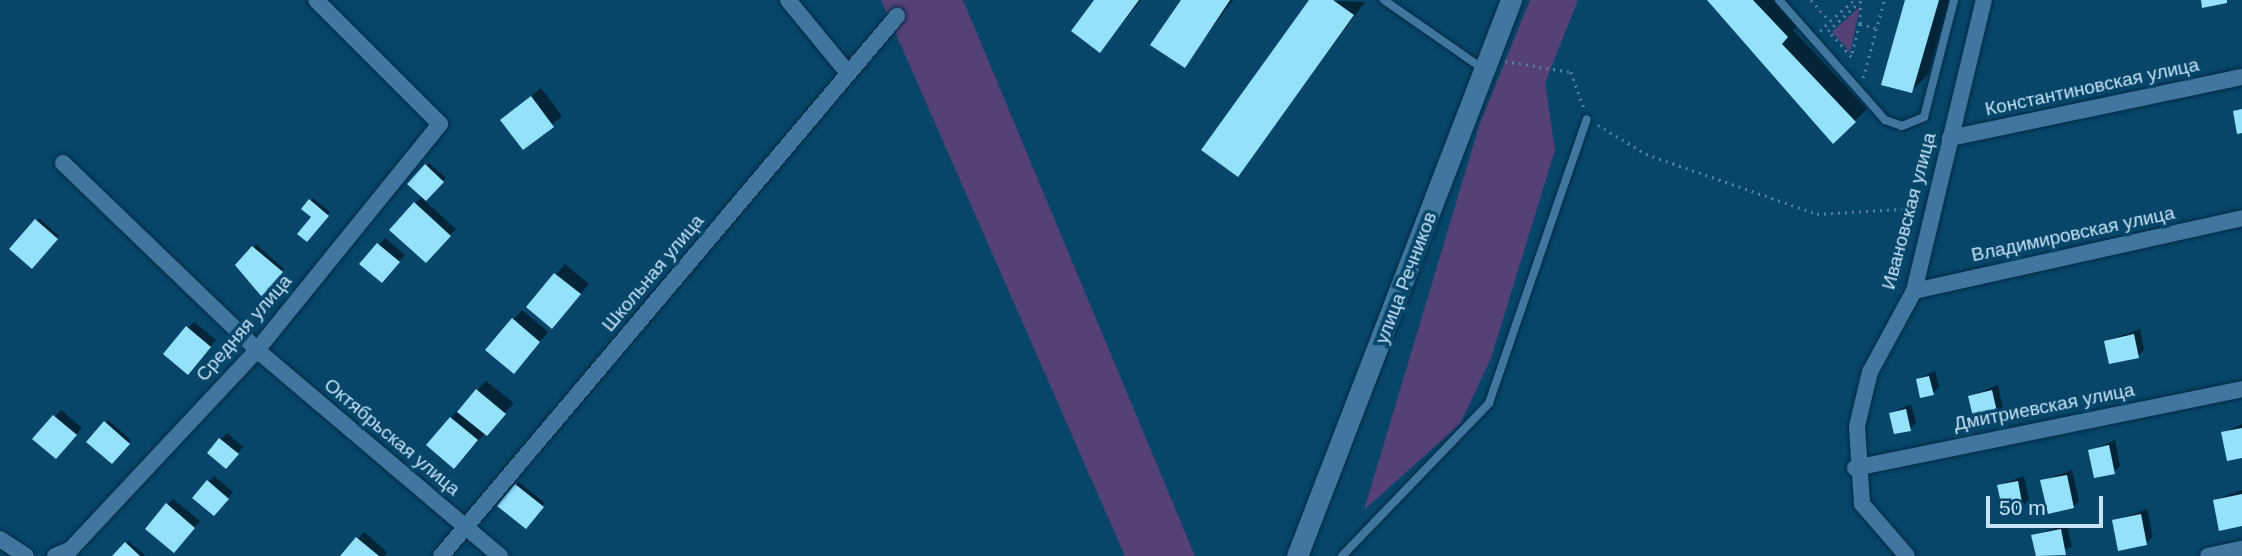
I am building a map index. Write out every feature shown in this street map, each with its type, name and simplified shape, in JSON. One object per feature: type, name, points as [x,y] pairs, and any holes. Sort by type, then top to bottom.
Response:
[{"type":"street","name":"Средняя улица","points":[[63,553],[257,350],[440,124],[316,0]]},
{"type":"street","points":[[788,0],[848,73]]},
{"type":"street","name":"улица Речников","points":[[1301,554],[1489,65],[1511,0]]},
{"type":"street","name":"Ивановская улица","points":[[1908,556],[1862,504],[1855,468],[1870,372],[1914,290],[1984,0]]},
{"type":"street","name":"Школьная улица","points":[[441,556],[897,16]]},
{"type":"street","name":"Константиновская улица","points":[[1950,138],[2242,77]]},
{"type":"street","name":"Октябрьская улица","points":[[63,163],[257,350],[500,556]]},
{"type":"street","name":"Владимировская улица","points":[[1914,290],[2242,218]]},
{"type":"street","name":"Дмитриевская улица","points":[[1855,468],[2242,389]]},
{"type":"street","points":[[0,539],[26,556]]},
{"type":"street","points":[[2208,556],[2242,549]]},
{"type":"lane","points":[[1384,0],[1489,65]]},
{"type":"lane","points":[[1779,0],[1892,124],[1924,117],[1954,0]]},
{"type":"lane","points":[[1342,556],[1489,403],[1587,119]]},
{"type":"path","points":[[1811,0],[1830,21],[1854,0]]},
{"type":"path","points":[[1860,91],[1884,0]]},
{"type":"path","points":[[1824,27],[1851,57],[1860,24],[1861,1],[1828,31]]},
{"type":"path","points":[[1860,24],[1876,28]]},
{"type":"path","points":[[1489,65],[1571,72],[1587,119],[1646,154],[1818,214],[1933,207]]},
{"type":"shaded area","points":[[881,0],[963,0],[1195,556],[1125,556]]},
{"type":"shaded area","points":[[1530,0],[1578,0],[1545,83],[1555,150],[1491,358],[1460,424],[1364,510],[1480,123]]},
{"type":"shaded area","points":[[1860,7],[1850,52],[1832,32]]},
{"type":"building","points":[[1094,0],[1139,0],[1100,53],[1071,31]]},
{"type":"building","points":[[1181,0],[1230,0],[1185,68],[1150,45]]},
{"type":"building","points":[[1309,0],[1333,0],[1354,15],[1238,177],[1201,150]]},
{"type":"building","points":[[1707,0],[1753,0],[1788,37],[1782,44],[1856,122],[1833,144]]},
{"type":"building","points":[[1905,0],[1939,0],[1912,93],[1881,85]]},
{"type":"building","points":[[2201,0],[2227,0],[2227,3],[2202,8]]},
{"type":"building","points":[[531,96],[554,127],[523,150],[500,120]]},
{"type":"building","points":[[2242,109],[2242,133],[2237,134],[2233,111]]},
{"type":"building","points":[[425,164],[444,182],[426,201],[407,184]]},
{"type":"building","points":[[309,199],[329,216],[307,242],[297,234],[311,217],[301,209]]},
{"type":"building","points":[[414,202],[451,236],[426,263],[389,230]]},
{"type":"building","points":[[35,219],[58,239],[32,269],[9,249]]},
{"type":"building","points":[[377,243],[400,262],[382,283],[359,264]]},
{"type":"building","points":[[252,246],[283,272],[262,297],[235,265]]},
{"type":"building","points":[[554,273],[581,294],[552,329],[526,307]]},
{"type":"building","points":[[512,318],[540,342],[514,374],[485,350]]},
{"type":"building","points":[[186,326],[211,347],[188,375],[163,354]]},
{"type":"building","points":[[2134,334],[2139,358],[2109,364],[2104,341]]},
{"type":"building","points":[[1929,376],[1934,395],[1920,398],[1916,379]]},
{"type":"building","points":[[476,389],[506,414],[487,436],[457,412]]},
{"type":"building","points":[[1992,390],[1998,416],[1974,421],[1968,396]]},
{"type":"building","points":[[1906,409],[1911,431],[1894,434],[1889,413]]},
{"type":"building","points":[[53,415],[77,435],[56,459],[32,439]]},
{"type":"building","points":[[450,417],[478,440],[454,469],[426,445]]},
{"type":"building","points":[[104,421],[130,444],[112,464],[86,442]]},
{"type":"building","points":[[2242,428],[2242,458],[2227,461],[2221,432]]},
{"type":"building","points":[[219,438],[239,454],[226,469],[207,453]]},
{"type":"building","points":[[2109,445],[2115,474],[2094,478],[2088,450]]},
{"type":"building","points":[[2067,475],[2074,508],[2048,514],[2040,480]]},
{"type":"building","points":[[207,480],[229,499],[214,516],[192,498]]},
{"type":"building","points":[[2018,481],[2023,508],[2003,512],[1997,485]]},
{"type":"building","points":[[515,484],[544,507],[526,529],[497,506]]},
{"type":"building","points":[[2242,494],[2242,526],[2219,531],[2213,500]]},
{"type":"building","points":[[166,503],[195,528],[174,553],[145,529]]},
{"type":"building","points":[[2141,514],[2147,545],[2118,551],[2112,520]]},
{"type":"building","points":[[2061,529],[2066,555],[2036,556],[2031,535]]},
{"type":"building","points":[[356,537],[379,556],[340,556]]},
{"type":"building","points":[[125,542],[140,556],[112,556]]}]
